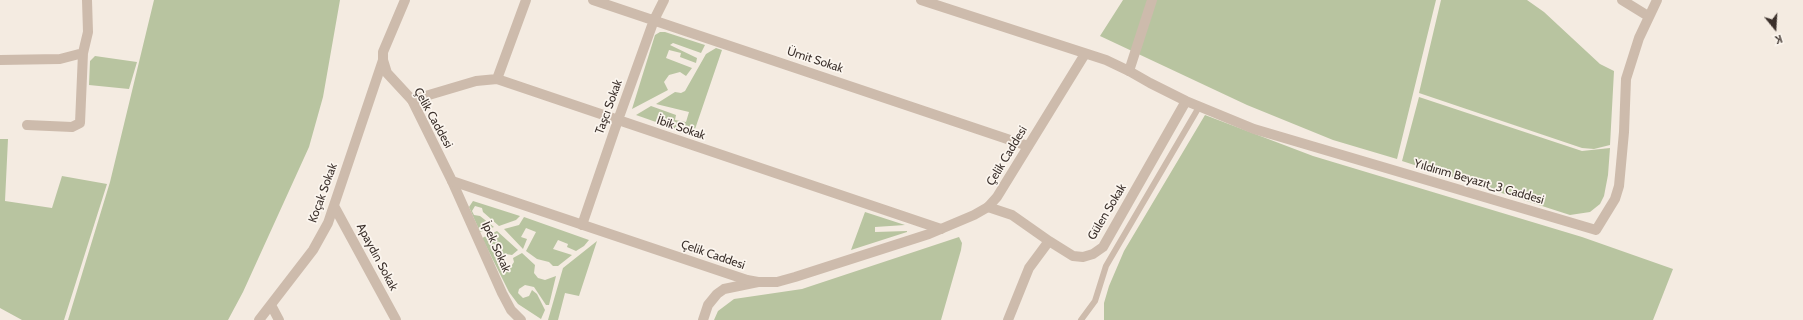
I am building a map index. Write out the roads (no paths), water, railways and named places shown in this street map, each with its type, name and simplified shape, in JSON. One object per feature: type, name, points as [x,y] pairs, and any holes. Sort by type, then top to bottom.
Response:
[{"type":"street","points":[[27,125],[72,127],[80,123],[83,53],[88,32],[87,0]]},
{"type":"street","points":[[383,60],[383,52],[405,0]]},
{"type":"street","points":[[497,79],[526,0]]},
{"type":"street","name":"Ümit Sokak","points":[[593,0],[1028,146]]},
{"type":"street","name":"Taşcı Sokak","points":[[582,225],[654,20],[664,0]]},
{"type":"street","points":[[1129,71],[1152,0]]},
{"type":"street","points":[[1622,0],[1648,16]]},
{"type":"street","name":"Yıldırım Beyazıt_3 Caddesi","points":[[927,1],[1106,60],[1186,101],[1254,129],[1596,230],[1615,199],[1619,186],[1624,132],[1626,79],[1629,64],[1648,16],[1657,0]]},
{"type":"street","points":[[0,60],[60,59],[83,53]]},
{"type":"street","name":"Çelik Caddesi","points":[[383,60],[387,73],[412,100],[452,181],[747,280],[758,282],[777,282],[941,229],[974,215],[988,207],[997,197],[1085,54]]},
{"type":"street","name":"Koçak Sokak","points":[[259,320],[313,250],[328,223],[383,60]]},
{"type":"street","name":"İbik Sokak","points":[[412,100],[476,81],[497,79],[941,229]]},
{"type":"street","name":"Gülen Sokak","points":[[988,207],[1012,215],[1073,256],[1083,257],[1093,254],[1103,247],[1186,101]]},
{"type":"street","name":"İpek Sokak","points":[[452,181],[502,293],[511,310],[520,320]]},
{"type":"street","name":"Apaydın Sokak","points":[[334,206],[396,320]]},
{"type":"street","points":[[1008,320],[1029,268],[1049,241]]},
{"type":"street","points":[[703,320],[708,305],[717,294],[724,289],[758,282]]},
{"type":"street","points":[[271,305],[279,320]]},
{"type":"lane","points":[[1081,320],[1095,301],[1106,266],[1199,107]]}]
